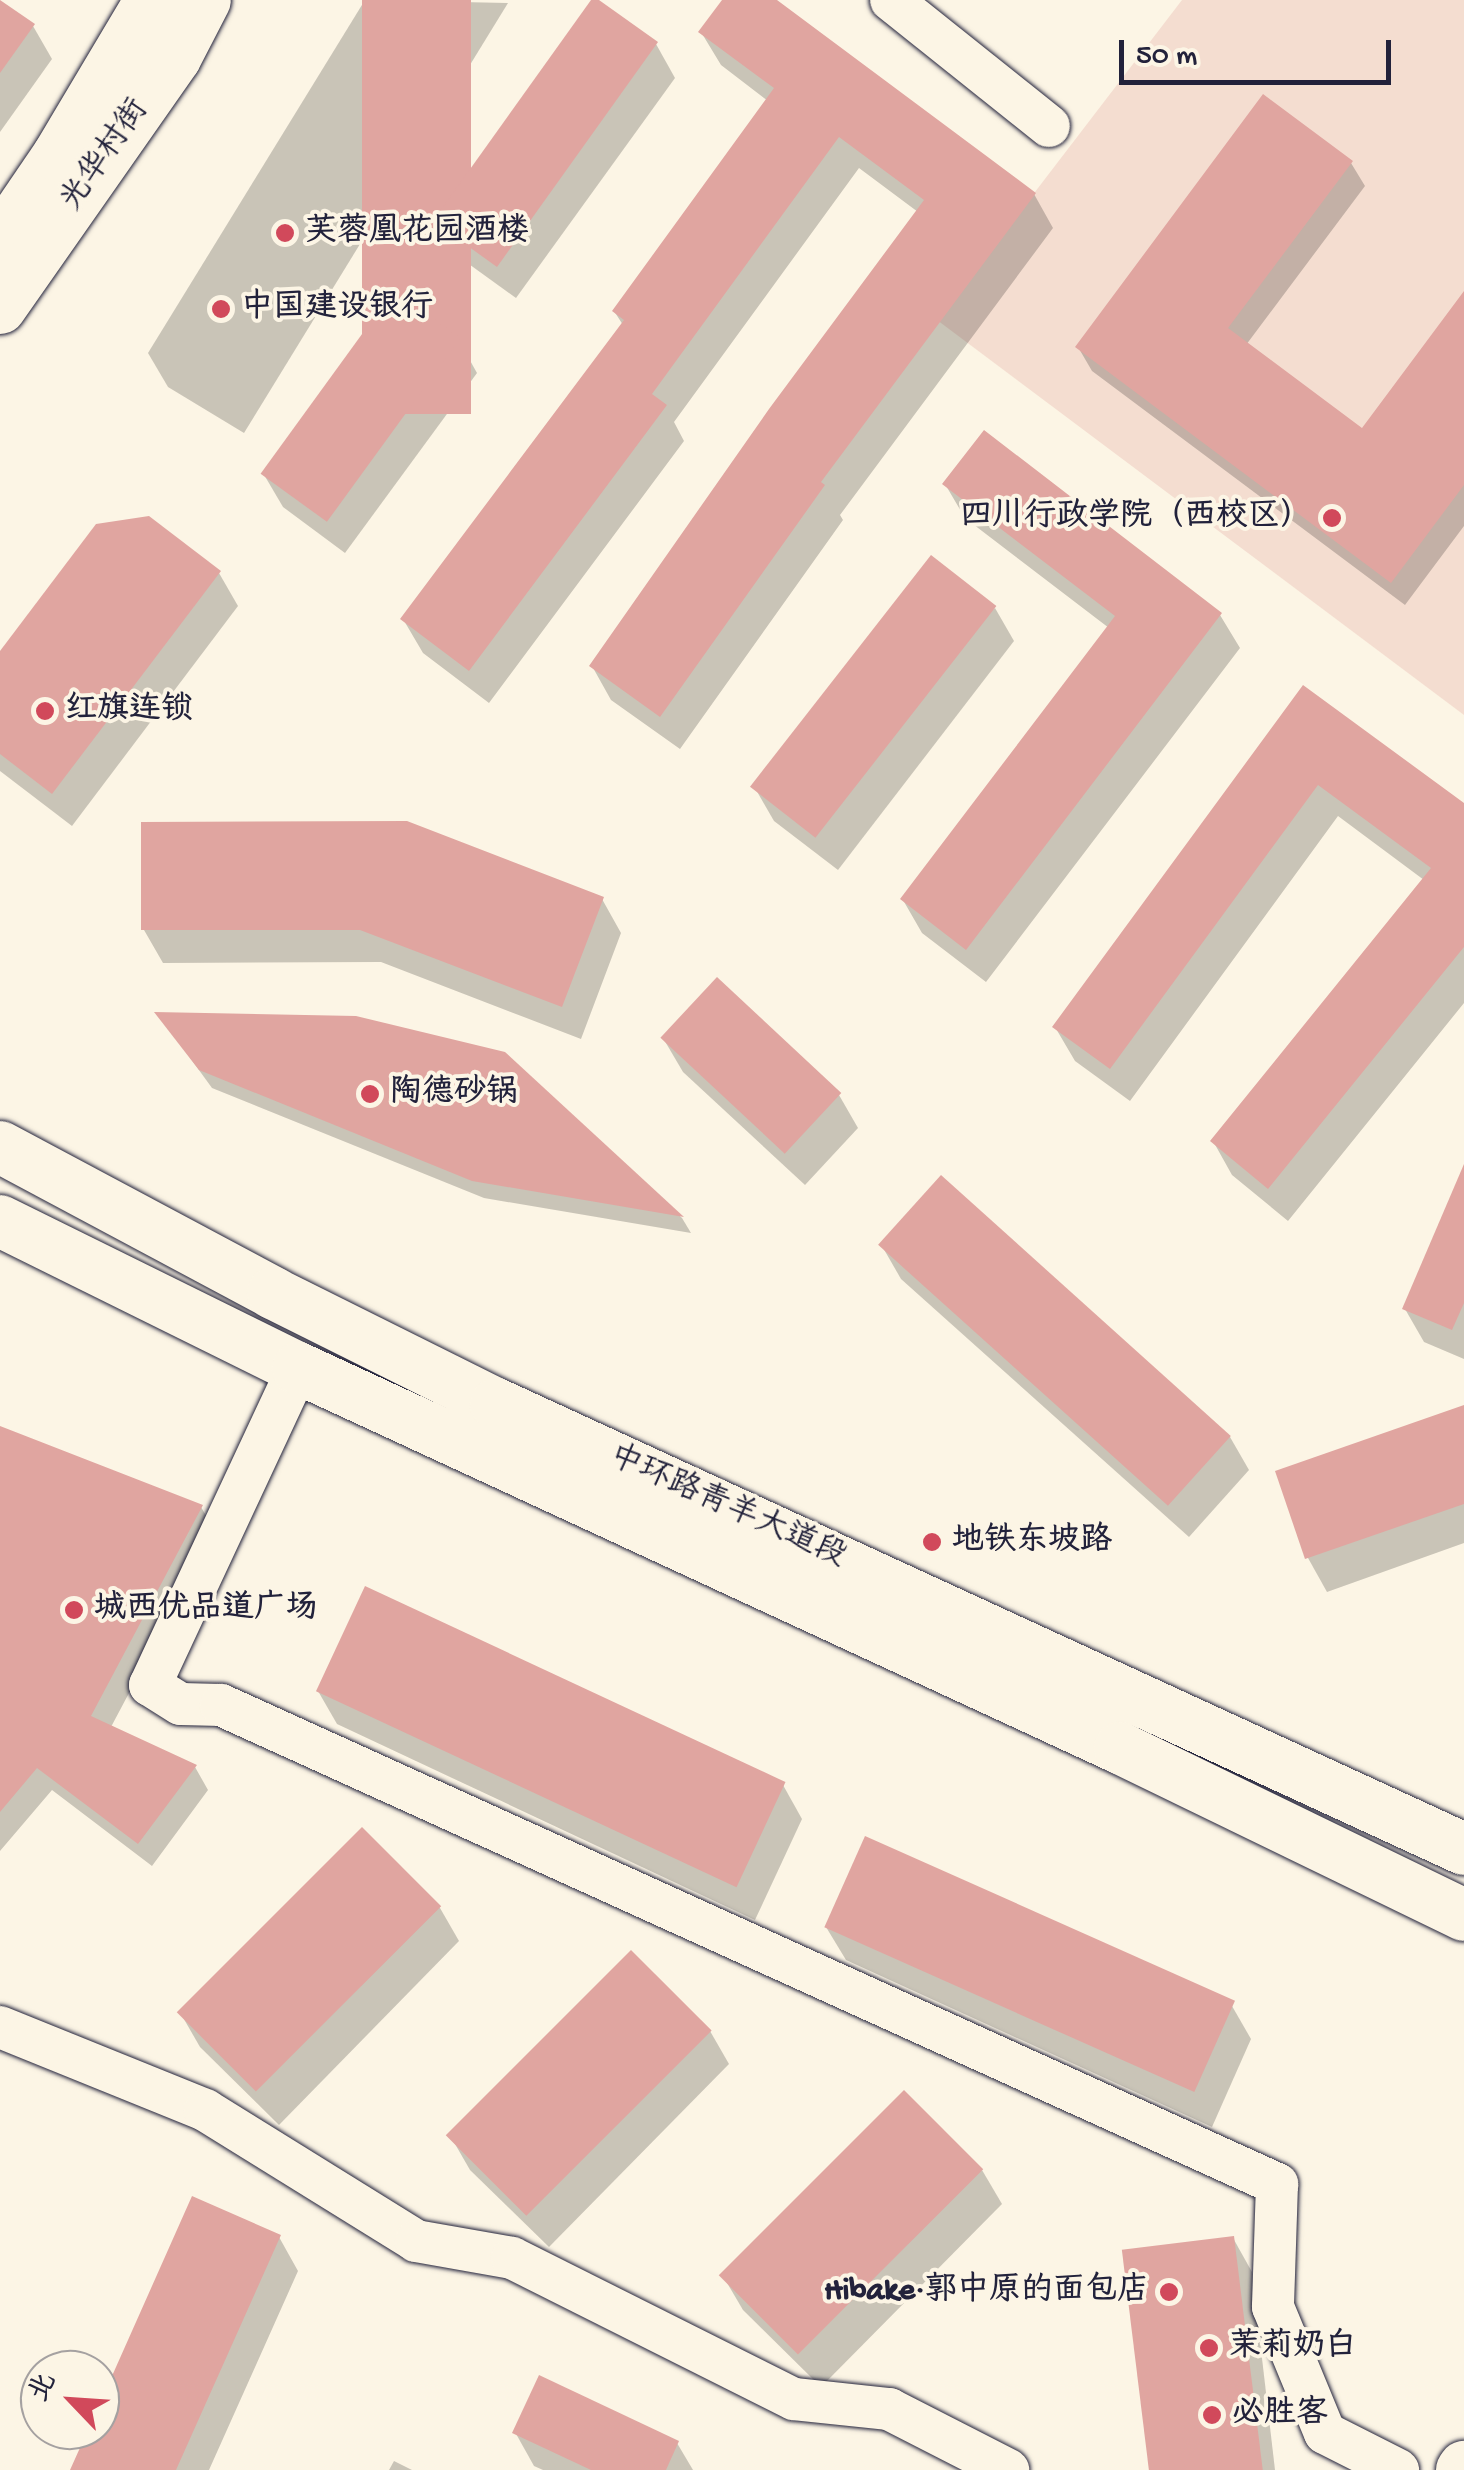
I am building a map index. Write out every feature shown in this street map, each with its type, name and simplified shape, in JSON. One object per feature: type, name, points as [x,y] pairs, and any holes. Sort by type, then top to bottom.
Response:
[{"type":"main road","name":"光华村街","points":[[0,241],[58,156],[152,0]]},
{"type":"main road","name":"光华村街","points":[[0,308],[175,58],[205,0]]},
{"type":"main road","name":"中环路青羊大道段","points":[[0,1147],[273,1293],[496,1404],[1464,1849]]},
{"type":"main road","name":"中环路青羊大道段","points":[[0,1221],[298,1368],[1120,1748],[1464,1915]]},
{"type":"street","points":[[891,0],[1048,126]]},
{"type":"street","points":[[298,1368],[150,1685],[181,1704],[220,1705],[1277,2184],[1273,2307],[1325,2432],[1398,2470]]},
{"type":"street","points":[[0,2027],[204,2110],[416,2241],[512,2258],[794,2398],[889,2409],[1008,2470]]},
{"type":"shaded area","name":"四川行政学院（西校区）","points":[[1182,0],[1464,0],[1464,715],[937,320]]},
{"type":"building","points":[[0,0],[35,24],[0,73]]},
{"type":"building","points":[[362,0],[471,0],[471,414],[362,414]]},
{"type":"building","points":[[591,0],[599,0],[658,42],[497,267],[433,221]]},
{"type":"building","points":[[722,0],[777,0],[1036,193],[821,482],[825,485],[660,717],[589,666],[769,409],[924,200],[839,137],[652,394],[667,405],[469,671],[400,619],[624,320],[612,311],[774,88],[698,32]]},
{"type":"building","points":[[1263,94],[1353,161],[1228,328],[1362,428],[1464,291],[1464,485],[1391,583],[1075,347]]},
{"type":"building","points":[[394,290],[460,338],[327,522],[261,474]]},
{"type":"building","points":[[984,430],[1222,613],[966,950],[900,899],[1115,616],[942,484]]},
{"type":"building","points":[[149,516],[221,571],[52,794],[0,754],[0,651],[96,524]]},
{"type":"building","points":[[931,555],[996,606],[815,838],[750,787]]},
{"type":"building","points":[[1303,685],[1464,803],[1464,947],[1268,1189],[1210,1141],[1431,868],[1318,785],[1110,1069],[1052,1027]]},
{"type":"building","points":[[407,821],[604,897],[562,1007],[360,930],[141,930],[141,822]]},
{"type":"building","points":[[717,977],[841,1093],[785,1154],[660,1038]]},
{"type":"building","points":[[154,1012],[356,1016],[505,1052],[684,1217],[472,1181],[199,1070]]},
{"type":"building","points":[[1464,1164],[1464,1303],[1452,1330],[1402,1309]]},
{"type":"building","points":[[941,1175],[1231,1436],[1168,1506],[878,1245]]},
{"type":"building","points":[[1464,1405],[1464,1504],[1305,1559],[1275,1471]]},
{"type":"building","name":"城西优品道广场","points":[[0,1426],[203,1505],[91,1716],[197,1765],[138,1844],[37,1768],[0,1812]]},
{"type":"building","points":[[365,1586],[786,1782],[737,1887],[316,1691]]},
{"type":"building","points":[[362,1827],[441,1906],[256,2091],[177,2012]]},
{"type":"building","points":[[865,1836],[1235,2001],[1194,2092],[824,1927]]},
{"type":"building","points":[[631,1950],[712,2031],[526,2216],[446,2135]]},
{"type":"building","points":[[904,2090],[983,2169],[798,2354],[719,2275]]},
{"type":"building","points":[[192,2196],[281,2235],[176,2470],[70,2470],[79,2450],[120,2450],[120,2358]]},
{"type":"building","points":[[1234,2236],[1263,2470],[1149,2470],[1122,2250]]},
{"type":"building","points":[[539,2375],[679,2441],[666,2470],[591,2470],[512,2433]]},
{"type":"place","name":"芙蓉凰花园酒楼","points":[[285,233]]},
{"type":"place","name":"中国建设银行","points":[[221,309]]},
{"type":"place","name":"四川行政学院（西校区）","points":[[1332,518]]},
{"type":"place","name":"红旗连锁","points":[[45,711]]},
{"type":"place","name":"陶德砂锅","points":[[370,1094]]},
{"type":"place","name":"地铁东坡路","points":[[932,1542]]},
{"type":"place","name":"城西优品道广场","points":[[74,1610]]},
{"type":"place","name":"Hibake·郭中原的面包店","points":[[1169,2292]]},
{"type":"place","name":"茉莉奶白","points":[[1209,2348]]},
{"type":"place","name":"必胜客","points":[[1212,2415]]}]
